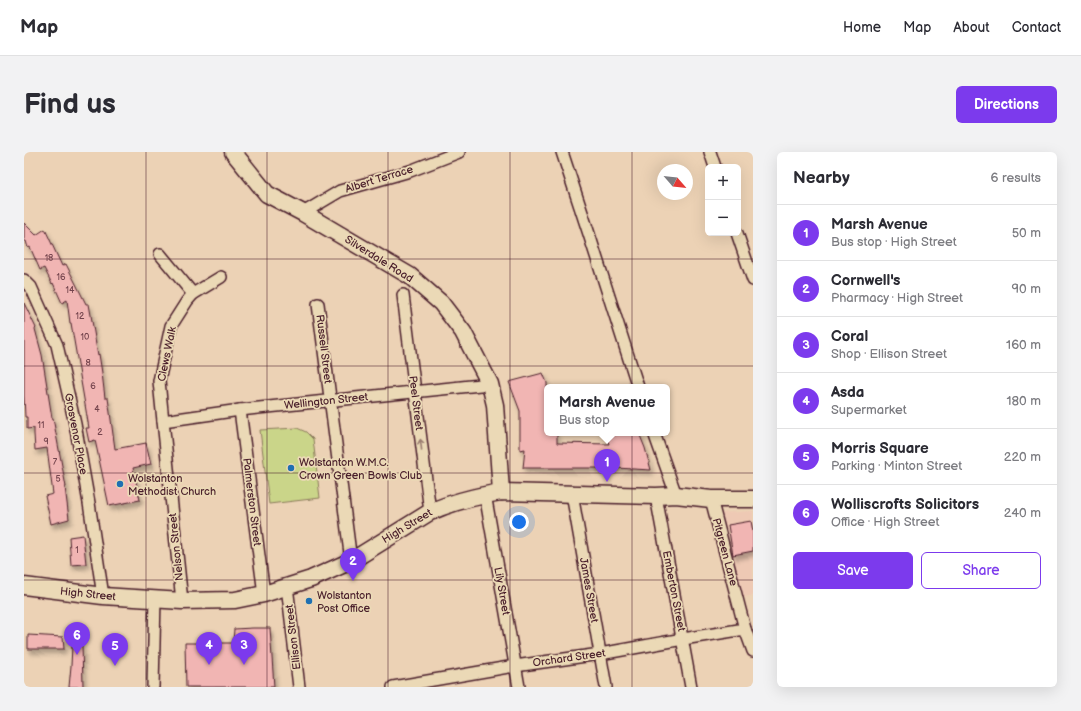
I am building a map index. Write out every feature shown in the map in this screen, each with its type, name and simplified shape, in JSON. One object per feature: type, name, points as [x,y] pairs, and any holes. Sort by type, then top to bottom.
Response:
[{"type":"main road","name":"Silverdale Road","points":[[233,152],[267,194],[410,276],[440,303],[463,332],[490,384],[495,405],[501,492]]},
{"type":"main road","name":"High Street","points":[[24,586],[103,596],[155,598],[182,601],[235,600],[264,594],[311,579],[351,561],[430,512],[444,506],[485,494],[501,492],[656,496],[676,495],[711,499],[753,499]]},
{"type":"street","name":"Albert Terrace","points":[[303,214],[340,191],[410,170],[459,152]]},
{"type":"street","points":[[562,152],[637,384]]},
{"type":"street","points":[[710,152],[714,164]]},
{"type":"street","points":[[738,236],[753,280]]},
{"type":"street","points":[[160,254],[193,294]]},
{"type":"street","name":"Clews Walk","points":[[163,421],[159,381],[171,326],[186,301],[193,294],[221,277]]},
{"type":"street","name":"Grosvenor Place","points":[[24,280],[31,287],[58,345],[90,503],[103,596]]},
{"type":"street","name":"Peel Street","points":[[403,295],[430,512]]},
{"type":"street","name":"Russell Street","points":[[318,304],[351,561]]},
{"type":"street","name":"Wellington Street","points":[[163,421],[240,410],[490,384]]},
{"type":"street","name":"Palmerston Street","points":[[240,410],[264,594]]},
{"type":"street","name":"Nelson Street","points":[[163,421],[182,601]]},
{"type":"street","points":[[655,436],[676,495]]},
{"type":"street","name":"Lily Street","points":[[485,494],[518,687]]},
{"type":"street","name":"James Street","points":[[572,494],[606,687]]},
{"type":"street","name":"Emberton Street","points":[[656,496],[691,687]]},
{"type":"street","name":"Pitgreen Lane","points":[[711,499],[745,630],[753,651]]},
{"type":"street","name":"Ellison Street","points":[[287,586],[299,687]]},
{"type":"street","points":[[153,687],[155,598]]},
{"type":"street","name":"Orchard Street","points":[[393,687],[515,666],[600,654],[683,639],[745,630]]},
{"type":"shaded area","points":[[753,511],[753,595],[742,598],[720,513]]},
{"type":"green space","name":"Wolstanton W.M.C. Crown Green Bowls Club","points":[[297,428],[306,432],[313,439],[320,498],[269,504],[260,430]]},
{"type":"building","points":[[24,223],[36,235],[45,229],[62,266],[66,264],[86,304],[89,304],[98,355],[99,354],[105,398],[108,398],[115,449],[146,443],[151,464],[133,468],[140,500],[109,506],[95,440],[89,442],[86,428],[89,428],[67,300],[62,303],[44,268],[40,270],[30,247],[28,248],[26,241],[24,241]]},
{"type":"building","points":[[24,303],[36,328],[66,487],[69,519],[51,524],[45,496],[53,494],[47,448],[35,450],[34,428],[27,429],[27,417],[25,417]]},
{"type":"building","points":[[543,373],[547,383],[544,384],[544,436],[557,436],[557,443],[609,444],[606,436],[640,436],[651,470],[616,468],[523,468],[525,449],[520,450],[520,411],[509,382]]},
{"type":"building","points":[[751,521],[753,532],[753,551],[733,555],[728,525]]},
{"type":"building","points":[[83,535],[86,564],[71,565],[69,537]]},
{"type":"building","points":[[270,628],[274,687],[186,687],[185,643],[233,643],[234,629]]},
{"type":"building","points":[[28,635],[63,637],[64,649],[28,649]]},
{"type":"building","points":[[82,645],[83,687],[69,687],[72,646]]},
{"type":"place","name":"Wolstanton W.M.C. Crown Green Bowls Club","points":[[291,468]]},
{"type":"place","name":"Marsh Avenue","points":[[607,482]]},
{"type":"place","name":"Wolstanton Methodist Church","points":[[120,484]]},
{"type":"place","name":"Cornwell's","points":[[353,581]]},
{"type":"place","name":"Wolstanton Post Office","points":[[309,601]]},
{"type":"place","name":"Wolliscrofts Solicitors","points":[[77,655]]},
{"type":"place","name":"Asda","points":[[209,665]]},
{"type":"place","name":"Coral","points":[[244,665]]},
{"type":"place","name":"Morris Square","points":[[115,666]]}]
